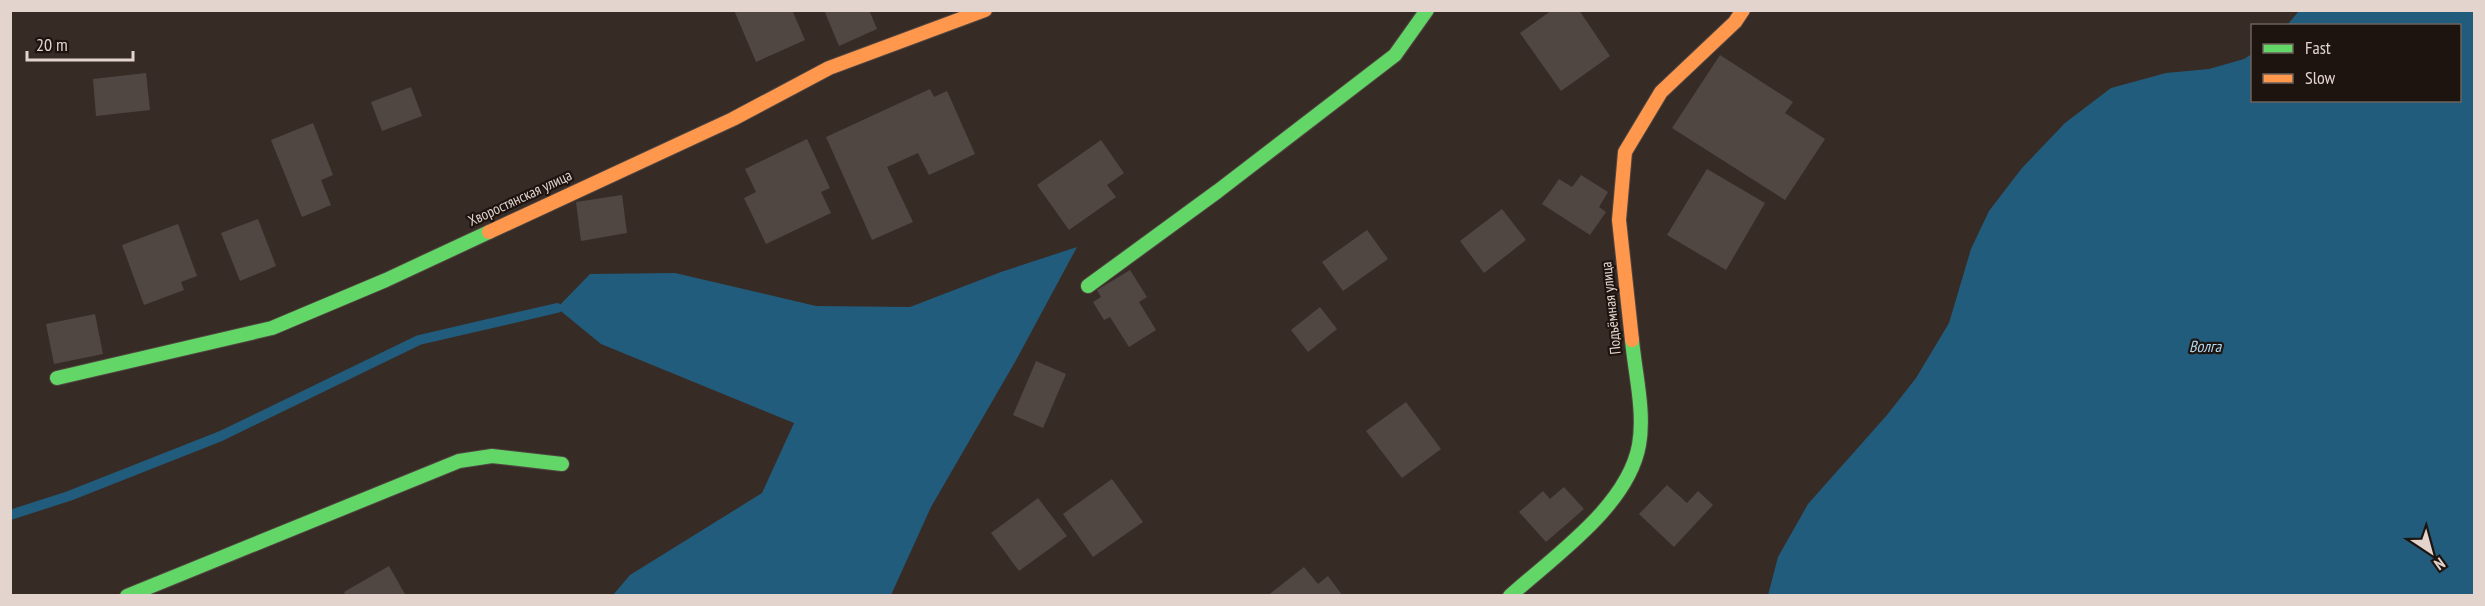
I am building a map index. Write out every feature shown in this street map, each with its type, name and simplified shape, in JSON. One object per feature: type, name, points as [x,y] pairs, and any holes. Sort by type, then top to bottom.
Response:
[{"type":"street","name":"Хворостянская улица","points":[[57,378],[272,328],[386,280],[733,119],[829,68],[985,10]]},
{"type":"street","points":[[1088,286],[1218,191],[1395,55],[1427,10]]},
{"type":"street","name":"Подъёмная улица","points":[[1510,596],[1608,508],[1631,471],[1639,444],[1639,410],[1619,220],[1625,153],[1661,92],[1735,22],[1743,10]]},
{"type":"street","points":[[127,596],[459,461],[492,456],[562,464]]},
{"type":"water","name":"Волга","points":[[2299,11],[2474,11],[2474,595],[1768,595],[1778,557],[1808,504],[1887,415],[1916,378],[1949,323],[1971,249],[1989,211],[2022,168],[2065,123],[2111,88],[2166,73],[2209,69],[2244,59],[2251,55],[2251,102],[2461,102],[2461,24],[2288,24]]},
{"type":"water","points":[[1077,247],[1015,362],[931,507],[891,595],[613,595],[630,575],[762,493],[794,423],[601,344],[557,308],[590,274],[675,273],[816,306],[910,307],[1001,272]]},
{"type":"building","points":[[734,10],[792,10],[805,40],[756,62]]},
{"type":"building","points":[[824,10],[869,10],[877,29],[839,46]]},
{"type":"building","points":[[1552,10],[1579,10],[1610,56],[1561,91],[1520,33]]},
{"type":"building","points":[[1720,55],[1793,102],[1785,113],[1825,139],[1785,200],[1672,128]]},
{"type":"building","points":[[146,73],[150,110],[96,116],[93,79]]},
{"type":"building","points":[[411,87],[422,116],[382,131],[371,102]]},
{"type":"building","points":[[930,89],[934,97],[947,91],[975,154],[929,175],[918,153],[887,167],[913,222],[872,240],[826,137]]},
{"type":"building","points":[[313,123],[333,175],[321,180],[331,205],[302,217],[271,140]]},
{"type":"building","points":[[807,139],[830,188],[821,192],[831,213],[766,244],[744,198],[756,192],[745,169]]},
{"type":"building","points":[[1101,140],[1124,173],[1107,185],[1116,197],[1069,230],[1037,185]]},
{"type":"building","points":[[1707,169],[1765,203],[1726,270],[1667,235]]},
{"type":"building","points":[[1581,175],[1608,192],[1599,207],[1606,212],[1590,235],[1542,204],[1559,179],[1572,187]]},
{"type":"building","points":[[622,195],[627,233],[581,241],[576,202]]},
{"type":"building","points":[[1502,209],[1526,240],[1484,273],[1460,241]]},
{"type":"building","points":[[258,219],[276,266],[240,281],[221,233]]},
{"type":"building","points":[[178,224],[197,276],[181,282],[184,290],[144,305],[122,245]]},
{"type":"building","points":[[1367,230],[1388,259],[1343,291],[1322,262]]},
{"type":"building","points":[[1130,270],[1147,297],[1139,302],[1156,330],[1129,347],[1110,317],[1104,320],[1093,302],[1101,297],[1097,290]]},
{"type":"building","points":[[1320,307],[1337,329],[1308,352],[1291,330]]},
{"type":"building","points":[[95,314],[103,354],[54,364],[46,324]]},
{"type":"building","points":[[1036,361],[1066,374],[1043,428],[1013,415]]},
{"type":"building","points":[[1406,402],[1441,449],[1402,478],[1366,431]]},
{"type":"building","points":[[1112,479],[1143,522],[1093,557],[1063,514]]},
{"type":"building","points":[[1667,485],[1687,503],[1698,491],[1713,505],[1674,547],[1639,514]]},
{"type":"building","points":[[1564,487],[1584,509],[1546,542],[1519,512],[1543,491],[1550,499]]},
{"type":"building","points":[[1038,498],[1067,536],[1019,571],[991,533]]},
{"type":"building","points":[[389,566],[406,596],[346,596],[344,592]]},
{"type":"building","points":[[1304,567],[1318,584],[1328,576],[1343,596],[1267,596]]},
{"type":"waterway","points":[[10,515],[69,496],[221,436],[419,340],[557,308]]},
{"type":"traffic: fast","points":[[1088,286],[1218,191],[1395,55],[1427,10]]},
{"type":"traffic: fast","points":[[57,378],[272,328],[386,280],[489,232]]},
{"type":"traffic: fast","points":[[1510,596],[1567,547],[1605,509],[1620,489],[1632,467],[1641,432],[1639,392],[1632,340]]},
{"type":"traffic: fast","points":[[127,596],[459,461],[492,456],[562,464]]},
{"type":"traffic: slow","points":[[489,232],[733,119],[829,68],[985,10]]},
{"type":"traffic: slow","points":[[1632,340],[1619,220],[1625,152],[1661,92],[1735,22],[1743,10]]}]
